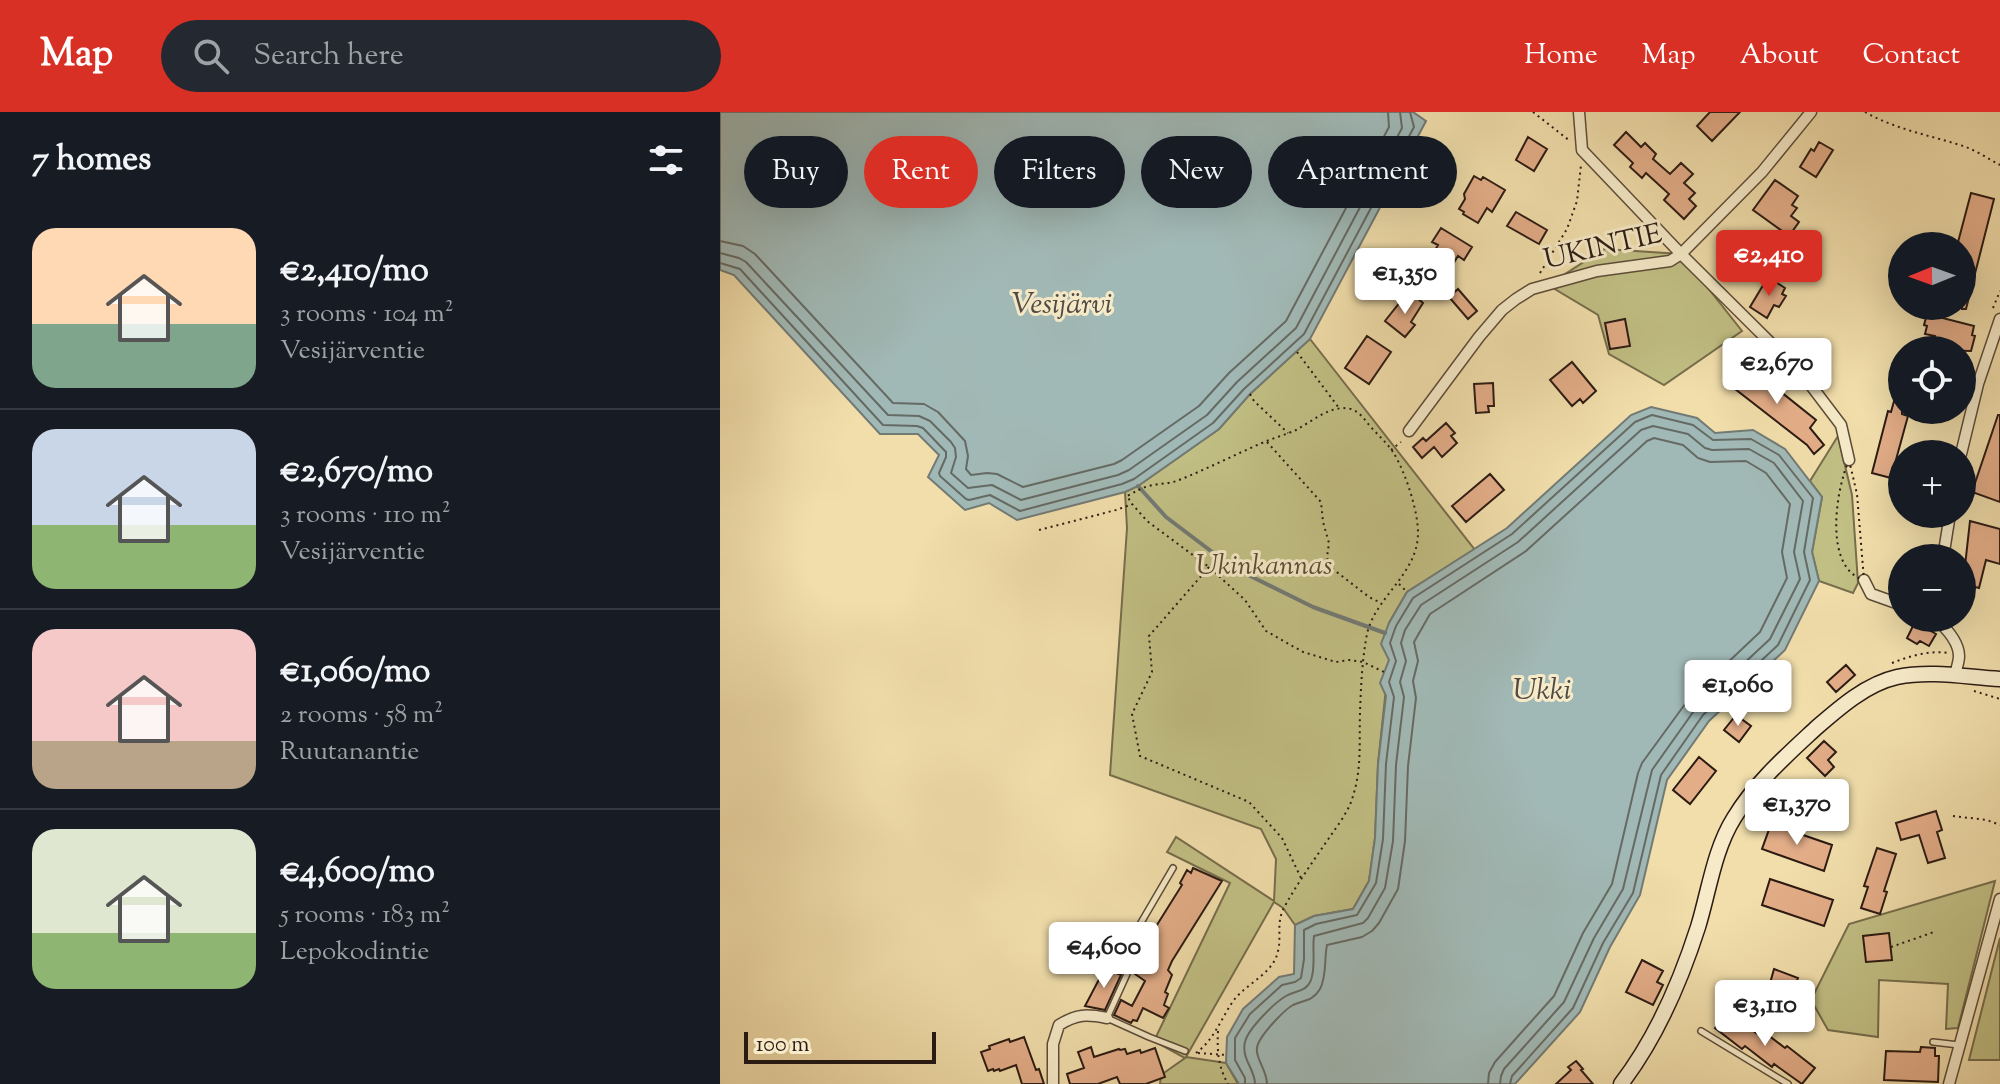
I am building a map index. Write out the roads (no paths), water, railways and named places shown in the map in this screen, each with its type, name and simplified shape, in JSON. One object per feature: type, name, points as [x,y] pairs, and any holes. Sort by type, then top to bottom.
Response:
[{"type":"main road","points":[[1621,1084],[1660,1023],[1682,973],[1720,849],[1733,818],[1796,747],[1840,708],[1879,683],[1895,677],[1914,674],[2000,688]]},
{"type":"main road","points":[[1960,680],[2000,679]]},
{"type":"street","points":[[1579,112],[1582,150],[1803,375],[1841,425],[1849,460]]},
{"type":"street","name":"UKINTIE","points":[[1409,431],[1502,310],[1532,289],[1597,271],[1670,261],[1681,254],[1762,172],[1811,112]]},
{"type":"street","points":[[1964,440],[1978,384],[2000,319]]},
{"type":"street","points":[[1864,580],[1871,594],[1888,600]]},
{"type":"street","points":[[1948,632],[1959,655],[1960,680]]},
{"type":"street","points":[[1949,1084],[2000,899]]},
{"type":"street","points":[[1053,1084],[1053,1044],[1059,1025],[1071,1017],[1088,1015],[1107,1018]]},
{"type":"lane","points":[[1173,868],[1125,950],[1127,974],[1107,1018],[1185,1051]]},
{"type":"lane","points":[[1701,1031],[1788,1084]]},
{"type":"lane","points":[[1933,1042],[1960,1045]]},
{"type":"water","name":"Vesijärvi","points":[[720,112],[1413,112],[1426,121],[1418,136],[1268,136],[1268,208],[1380,208],[1310,339],[1250,394],[1219,429],[1138,486],[1017,520],[989,503],[965,510],[928,477],[939,455],[918,434],[880,434],[734,275],[720,270]]},
{"type":"water","name":"Ukki","points":[[1651,407],[1697,418],[1715,433],[1753,430],[1785,449],[1822,497],[1812,552],[1819,581],[1785,650],[1709,721],[1667,780],[1640,895],[1610,947],[1580,1012],[1515,1084],[1239,1084],[1226,1063],[1227,1037],[1243,1009],[1279,977],[1294,974],[1295,925],[1314,916],[1353,909],[1369,881],[1386,696],[1380,683],[1389,660],[1381,644],[1407,592],[1507,528],[1631,415]]},
{"type":"waterway","points":[[1138,486],[1166,517],[1232,567],[1313,607],[1385,633]]},
{"type":"park label","name":"Ukinkannas","points":[[1264,567]]}]
